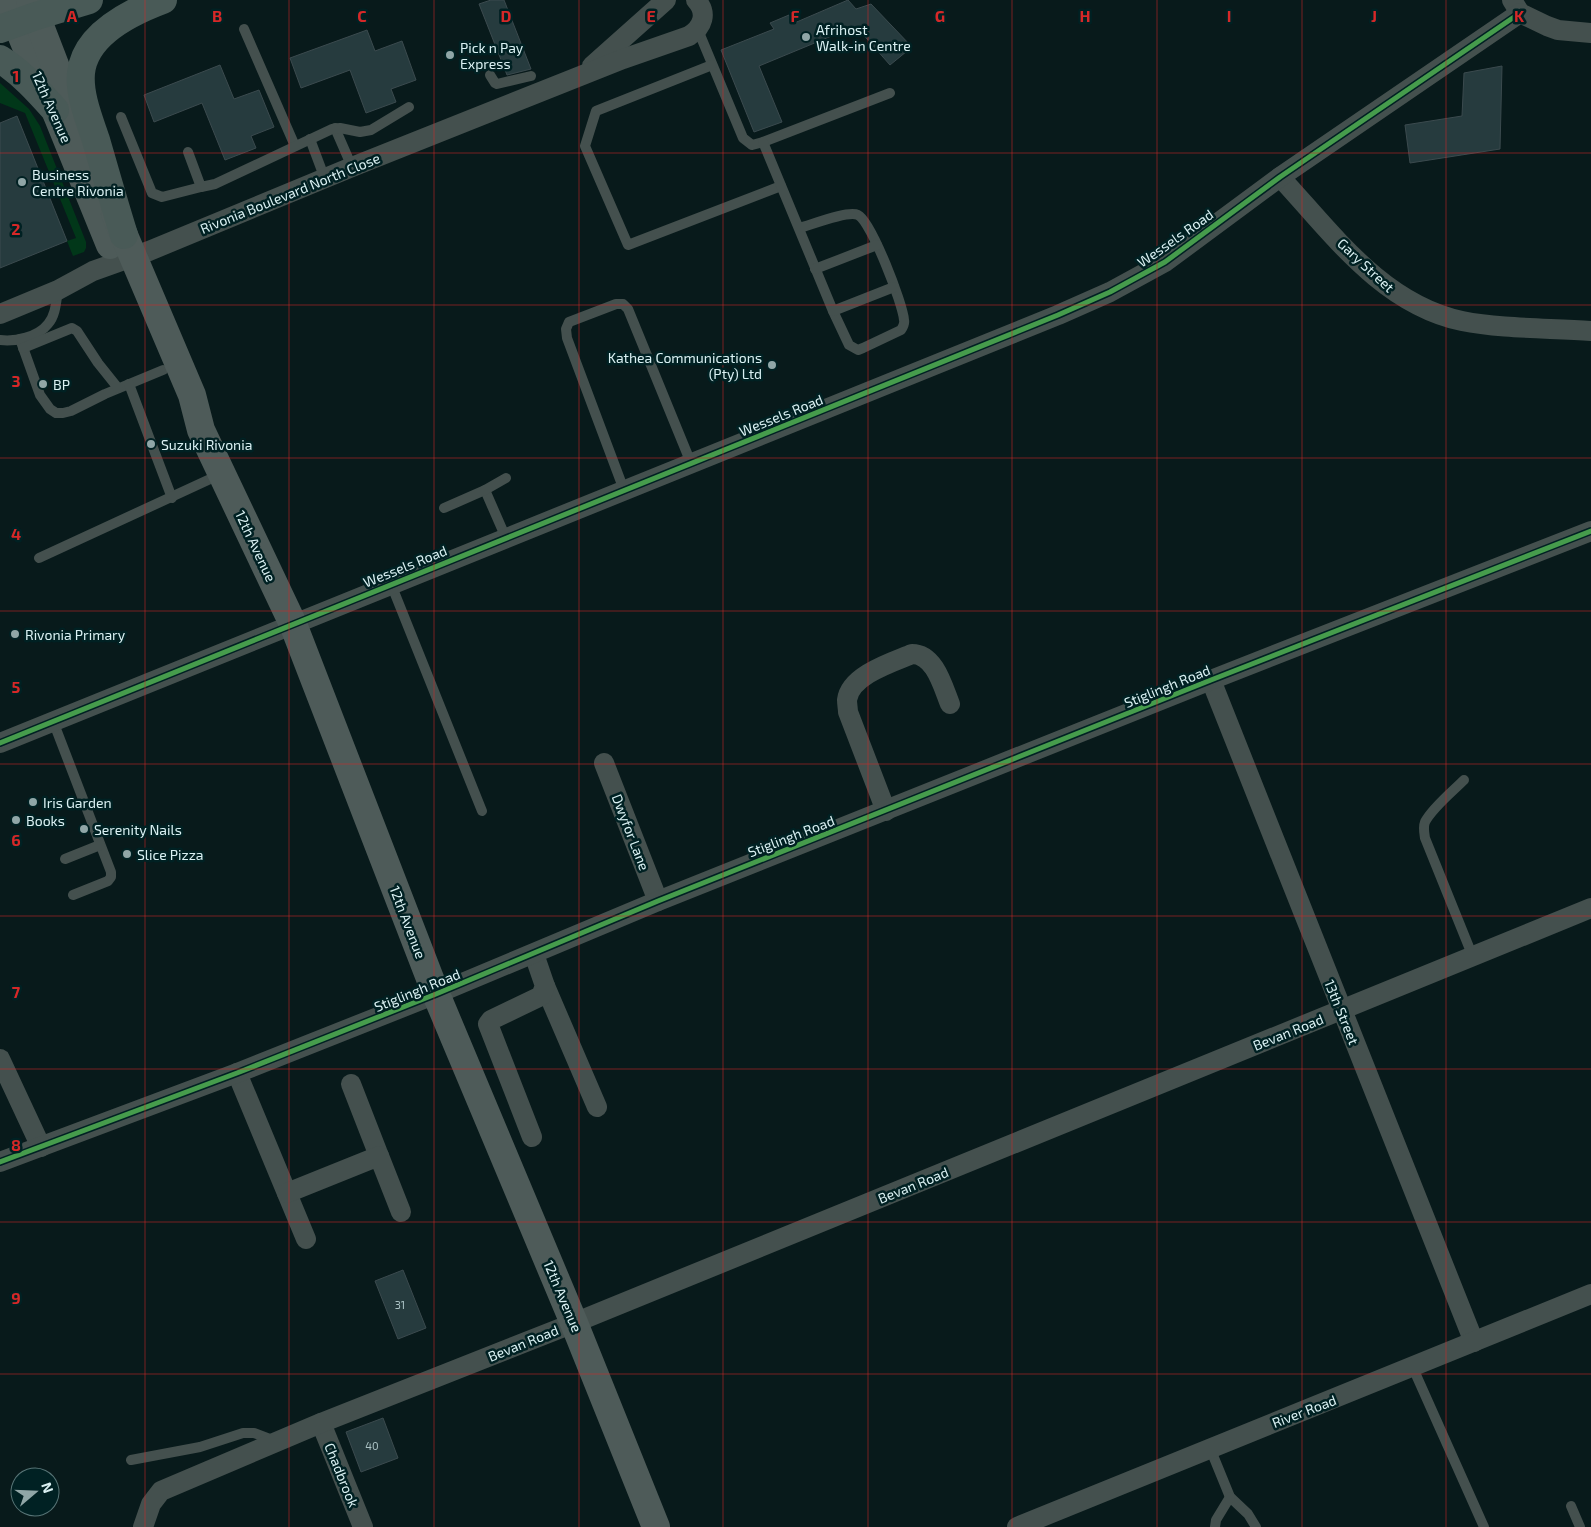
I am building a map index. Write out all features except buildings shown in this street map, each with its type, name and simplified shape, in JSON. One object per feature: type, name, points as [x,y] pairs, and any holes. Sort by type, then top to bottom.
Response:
[{"type":"main road","points":[[18,14],[89,0]]},
{"type":"main road","points":[[124,251],[83,98],[81,72],[87,54],[101,36],[117,22],[132,13],[162,0]]},
{"type":"main road","name":"12th Avenue","points":[[18,14],[109,242],[124,251],[192,395],[201,430],[293,624],[436,994],[574,1323],[656,1527]]},
{"type":"main road","name":"12th Avenue","points":[[18,14],[76,120],[124,251],[163,370],[181,404],[201,430]]},
{"type":"main road","points":[[0,60],[15,69],[30,82],[55,110]]},
{"type":"street","name":"Rivonia Boulevard North Close","points":[[581,76],[666,0]]},
{"type":"street","points":[[696,0],[701,5],[703,15],[698,30]]},
{"type":"street","points":[[1516,6],[1558,30],[1591,33]]},
{"type":"street","name":"Wessels Road","points":[[0,743],[1058,315],[1110,292],[1165,262],[1516,6]]},
{"type":"street","name":"Rivonia Boulevard North Close","points":[[0,314],[58,290],[124,251],[325,179],[581,76],[688,36],[698,30]]},
{"type":"street","name":"Gary Street","points":[[1280,177],[1351,254],[1376,278],[1397,294],[1425,308],[1444,316],[1481,324],[1591,331]]},
{"type":"street","name":"Stiglingh Road","points":[[0,1162],[237,1073],[534,954],[658,901],[886,812],[1211,680],[1591,531]]},
{"type":"street","points":[[886,812],[848,712],[847,700],[850,692],[870,672],[912,654],[924,657],[934,668],[950,704]]},
{"type":"street","name":"13th Street","points":[[1211,680],[1474,1342]]},
{"type":"street","name":"Dwyfor Lane","points":[[604,763],[658,901]]},
{"type":"street","name":"Bevan Road","points":[[143,1527],[151,1504],[160,1491],[322,1423],[574,1323],[1591,908]]},
{"type":"street","points":[[534,954],[545,986],[597,1106]]},
{"type":"street","points":[[532,1137],[488,1024],[491,1020],[541,996],[545,986]]},
{"type":"street","points":[[0,1059],[41,1147]]},
{"type":"street","points":[[237,1073],[306,1239]]},
{"type":"street","points":[[351,1084],[401,1212]]},
{"type":"street","points":[[287,1193],[379,1156]]},
{"type":"street","name":"River Road","points":[[1017,1527],[1413,1368],[1591,1294]]},
{"type":"street","name":"Chadbrook","points":[[322,1423],[363,1527]]},
{"type":"lane","points":[[244,29],[295,146]]},
{"type":"lane","points":[[698,30],[743,138],[752,145],[890,93]]},
{"type":"lane","points":[[712,65],[596,111],[584,146],[628,245],[781,186]]},
{"type":"lane","points":[[490,75],[495,84],[531,76]]},
{"type":"lane","points":[[121,117],[152,193],[162,197],[215,184],[335,128],[360,132],[371,130],[409,107]]},
{"type":"lane","points":[[335,128],[352,167]]},
{"type":"lane","points":[[310,139],[325,179]]},
{"type":"lane","points":[[763,142],[815,269],[849,345],[858,350],[901,330],[903,327],[903,316],[894,287],[877,245],[863,219],[858,215],[852,214],[799,228]]},
{"type":"lane","points":[[188,152],[201,187]]},
{"type":"lane","points":[[815,269],[877,245]]},
{"type":"lane","points":[[833,311],[894,287]]},
{"type":"lane","points":[[21,343],[48,324],[55,308],[58,290]]},
{"type":"lane","points":[[624,490],[567,338],[566,329],[569,322],[616,304],[623,304],[628,310],[691,463]]},
{"type":"lane","points":[[0,340],[21,343],[72,328],[118,388]]},
{"type":"lane","points":[[21,343],[40,395],[50,409],[56,413],[71,411],[118,388],[163,370]]},
{"type":"lane","points":[[129,384],[172,498]]},
{"type":"lane","points":[[39,558],[222,474]]},
{"type":"lane","points":[[444,508],[485,490],[506,478]]},
{"type":"lane","points":[[485,490],[506,538]]},
{"type":"lane","points":[[391,584],[482,811]]},
{"type":"lane","points":[[54,722],[111,872],[108,881],[73,895]]},
{"type":"lane","points":[[1464,780],[1434,810],[1425,822],[1423,830],[1473,957]]},
{"type":"lane","points":[[65,859],[100,845]]},
{"type":"lane","points":[[1413,1368],[1484,1527]]},
{"type":"lane","points":[[131,1460],[200,1447],[243,1433],[254,1433],[277,1442]]},
{"type":"lane","points":[[1210,1448],[1230,1497],[1248,1514],[1256,1527]]},
{"type":"lane","points":[[1215,1527],[1216,1520],[1230,1497]]},
{"type":"lane","points":[[1571,1506],[1580,1527]]},
{"type":"green space","points":[[0,83],[29,109],[40,126],[86,242],[84,252],[73,256],[67,241],[76,238],[25,113],[0,103]]},
{"type":"cycle path","points":[[0,743],[1058,315],[1110,292],[1165,262],[1280,177],[1520,13]]},
{"type":"cycle path","points":[[0,1162],[237,1073],[436,994],[658,901],[1211,680],[1591,531]]},
{"type":"place","name":"Afrihost Walk-in Centre","points":[[806,37]]},
{"type":"place","name":"Pick n Pay Express","points":[[450,55]]},
{"type":"place","name":"Business Centre Rivonia","points":[[22,182]]},
{"type":"place","name":"Kathea Communications (Pty) Ltd","points":[[772,365]]},
{"type":"place","name":"BP","points":[[43,384]]},
{"type":"place","name":"Suzuki Rivonia","points":[[151,444]]},
{"type":"place","name":"Rivonia Primary","points":[[15,634]]},
{"type":"place","name":"Iris Garden","points":[[33,802]]},
{"type":"place","name":"Books","points":[[16,820]]},
{"type":"place","name":"Serenity Nails","points":[[84,829]]},
{"type":"place","name":"Slice Pizza","points":[[127,854]]}]
